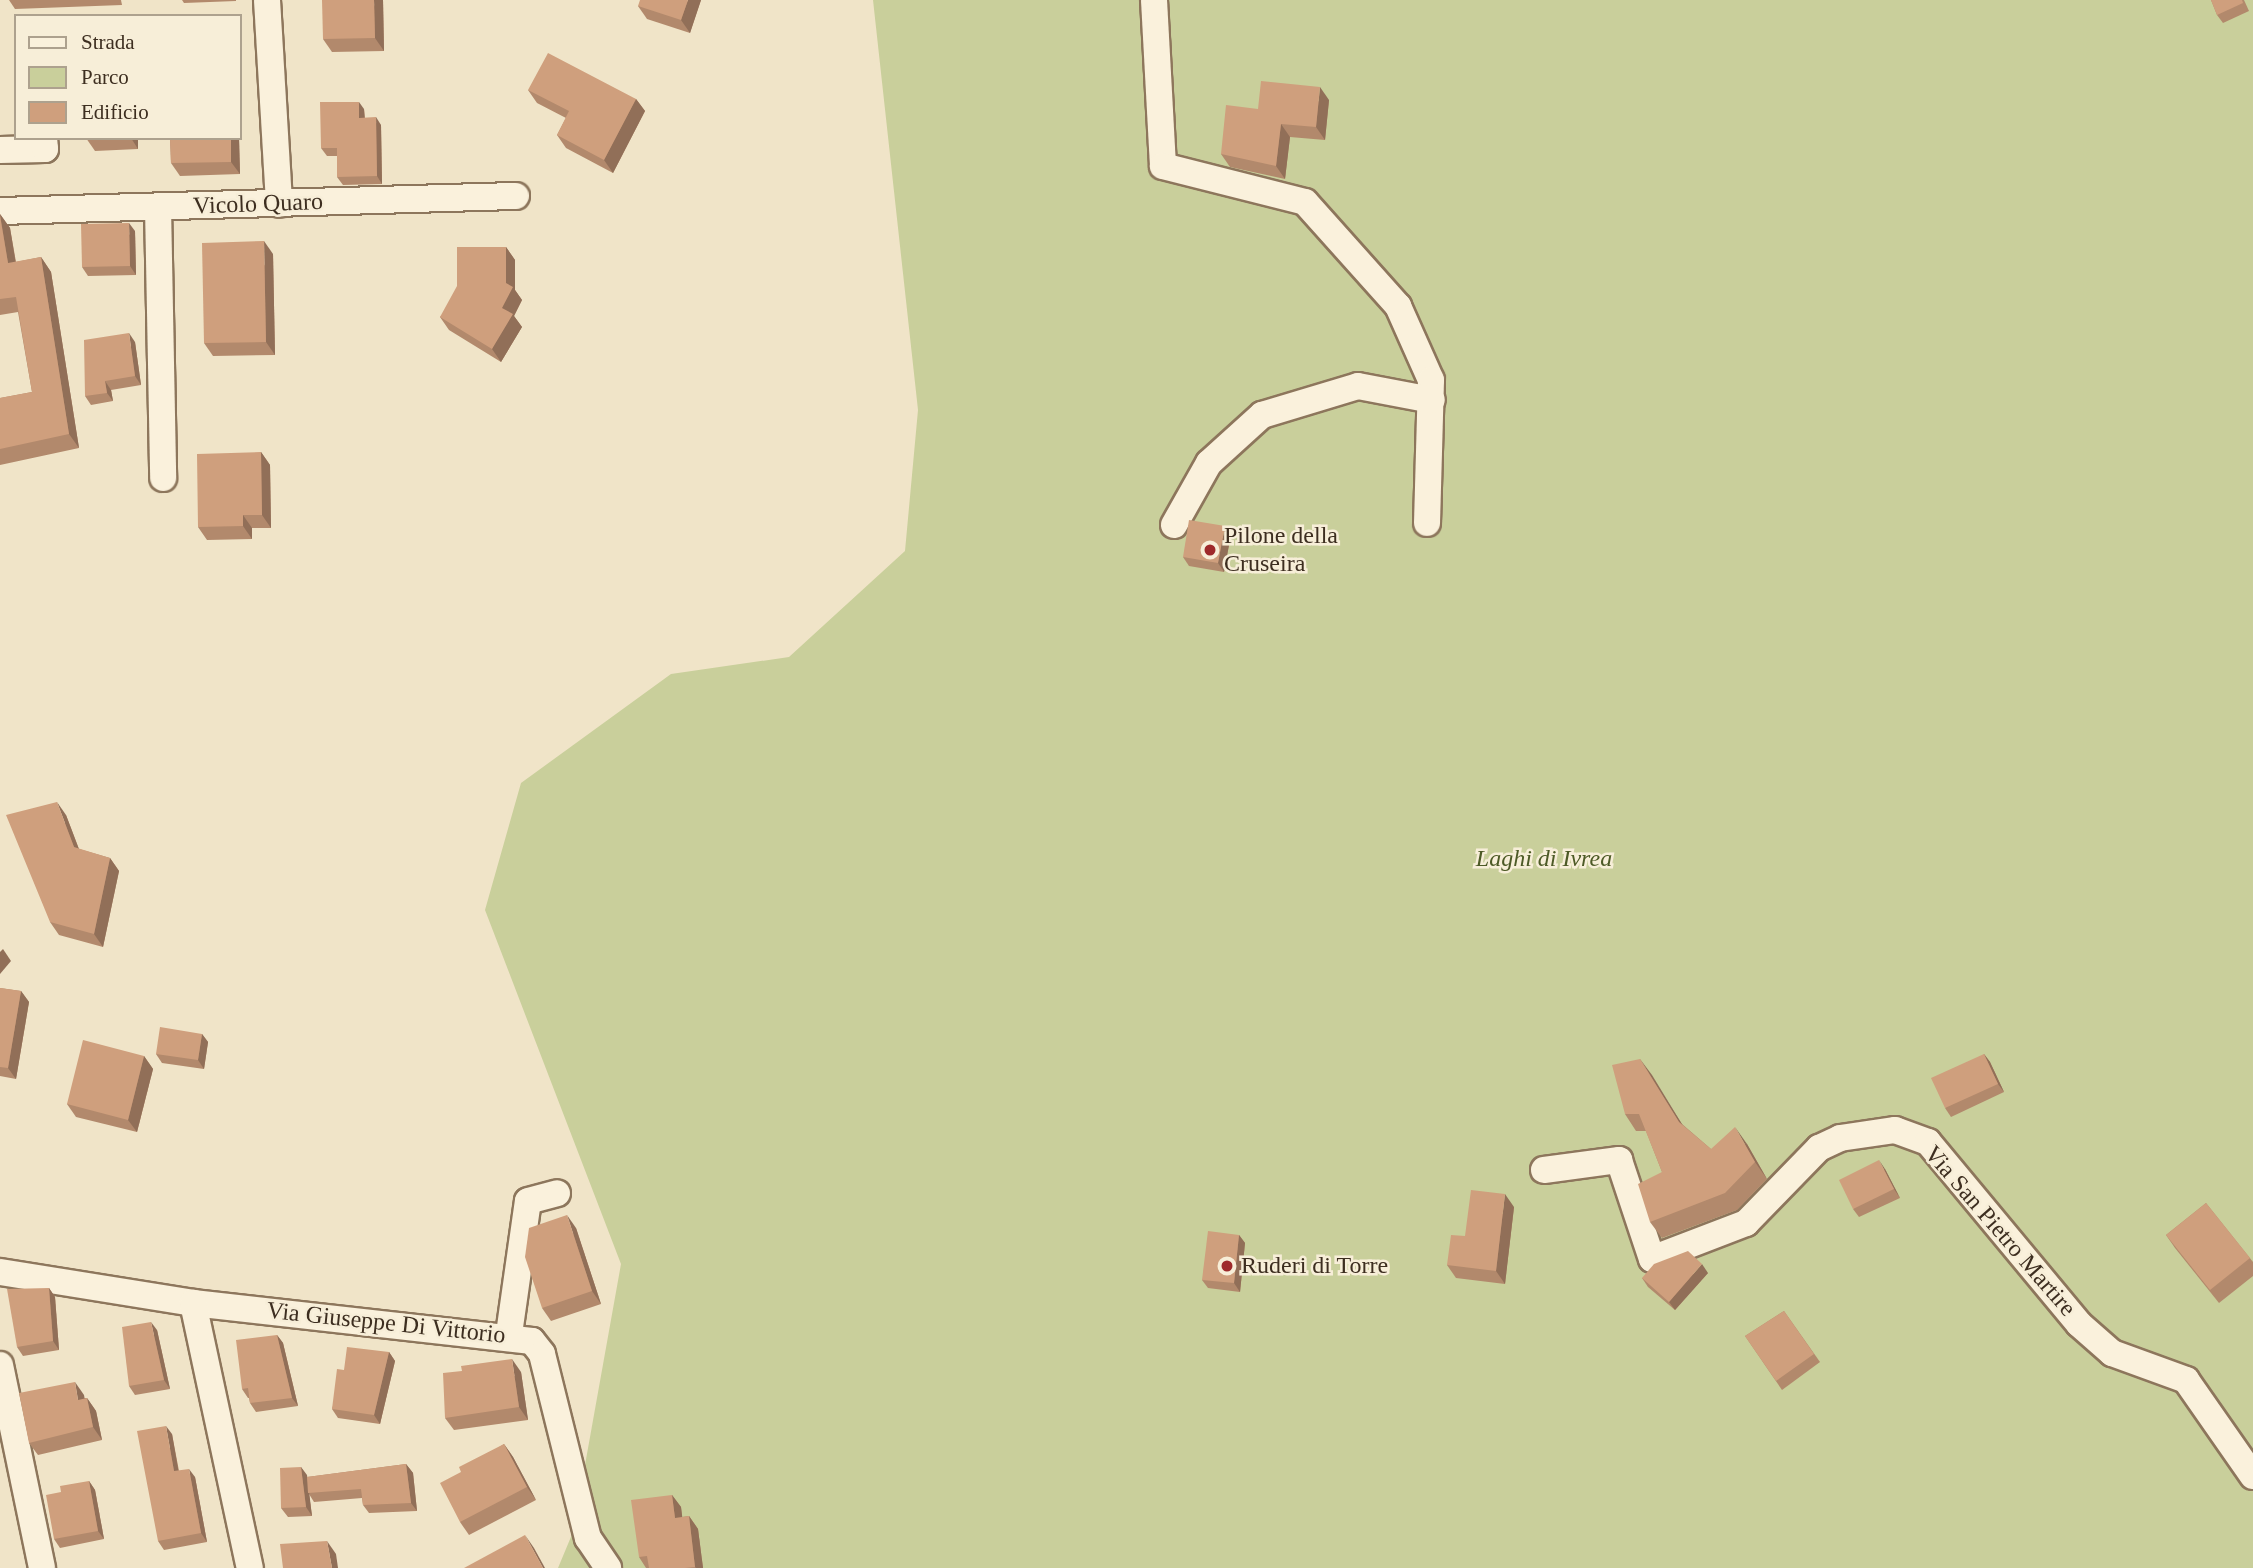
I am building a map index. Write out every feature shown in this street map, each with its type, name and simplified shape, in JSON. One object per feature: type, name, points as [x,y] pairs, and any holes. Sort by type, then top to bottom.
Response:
[{"type":"street","points":[[1154,0],[1163,166],[1305,202],[1398,306],[1431,380],[1427,523]]},
{"type":"street","points":[[273,2],[279,204]]},
{"type":"street","points":[[0,150],[45,149],[44,140]]},
{"type":"street","name":"Vicolo Quaro","points":[[0,211],[516,196]]},
{"type":"street","points":[[158,207],[163,478]]},
{"type":"street","points":[[1174,525],[1209,463],[1262,415],[1358,386],[1432,400]]},
{"type":"street","name":"Via San Pietro Martire","points":[[1544,1170],[1619,1160],[1652,1259],[1746,1223],[1819,1148],[1840,1138],[1895,1130],[1927,1142],[2079,1324],[2112,1353],[2186,1380],[2253,1476]]},
{"type":"street","points":[[509,1334],[528,1201],[557,1193]]},
{"type":"street","name":"Via Giuseppe Di Vittorio","points":[[0,1272],[193,1303],[509,1334],[532,1341],[542,1354],[588,1538],[608,1568]]},
{"type":"street","points":[[193,1303],[250,1568]]},
{"type":"street","points":[[0,1366],[42,1568]]},
{"type":"green space","name":"Laghi di Ivrea","points":[[873,0],[2253,0],[2253,1568],[558,1568],[573,1532],[621,1264],[485,910],[521,783],[671,674],[789,657],[905,551],[918,410]]},
{"type":"building","points":[[322,0],[374,0],[375,38],[323,39]]},
{"type":"building","points":[[640,0],[688,0],[681,20],[638,6]]},
{"type":"building","points":[[2211,0],[2242,0],[2243,3],[2217,15]]},
{"type":"building","points":[[548,53],[636,99],[604,160],[557,135],[569,111],[528,90]]},
{"type":"building","points":[[1261,81],[1320,87],[1316,127],[1281,124],[1276,166],[1221,154],[1226,105],[1258,109]]},
{"type":"building","points":[[320,102],[359,102],[359,118],[376,117],[377,176],[337,177],[337,148],[321,148]]},
{"type":"building","points":[[170,140],[231,140],[231,162],[171,163]]},
{"type":"building","points":[[0,216],[8,263],[41,257],[69,434],[0,449],[0,398],[32,392],[16,297],[0,299]]},
{"type":"building","points":[[129,223],[130,266],[82,267],[81,224]]},
{"type":"building","points":[[264,241],[266,342],[204,343],[202,243]]},
{"type":"building","points":[[457,247],[506,247],[506,283],[513,287],[502,308],[513,314],[492,349],[440,317],[457,286]]},
{"type":"building","points":[[129,333],[135,376],[105,381],[107,393],[85,396],[84,340]]},
{"type":"building","points":[[261,452],[262,515],[243,515],[243,526],[198,527],[197,454]]},
{"type":"building","name":"Pilone della Cruseira","points":[[1189,520],[1225,526],[1218,563],[1183,557]]},
{"type":"building","points":[[57,802],[74,847],[110,858],[94,934],[50,922],[6,815]]},
{"type":"building","points":[[0,988],[21,991],[8,1068],[0,1067]]},
{"type":"building","points":[[160,1027],[202,1034],[198,1060],[156,1054]]},
{"type":"building","points":[[83,1040],[144,1056],[128,1120],[67,1104]]},
{"type":"building","points":[[1984,1054],[1998,1084],[1945,1108],[1931,1078]]},
{"type":"building","points":[[1640,1059],[1679,1122],[1711,1149],[1735,1127],[1755,1162],[1725,1193],[1650,1222],[1638,1184],[1662,1172],[1639,1114],[1625,1114],[1612,1065]]},
{"type":"building","points":[[1879,1160],[1894,1189],[1853,1209],[1839,1180]]},
{"type":"building","points":[[1471,1190],[1505,1194],[1496,1271],[1447,1265],[1451,1235],[1465,1236]]},
{"type":"building","points":[[2206,1203],[2250,1258],[2210,1290],[2166,1235]]},
{"type":"building","points":[[567,1215],[592,1291],[542,1308],[525,1257],[529,1228]]},
{"type":"building","name":"Ruderi di Torre","points":[[1208,1231],[1239,1235],[1234,1283],[1202,1280]]},
{"type":"building","points":[[1688,1251],[1702,1264],[1669,1302],[1642,1278],[1654,1264]]},
{"type":"building","points":[[49,1288],[53,1341],[17,1347],[7,1289]]},
{"type":"building","points":[[1784,1311],[1814,1354],[1776,1381],[1745,1336]]},
{"type":"building","points":[[151,1322],[164,1380],[129,1386],[122,1327]]},
{"type":"building","points":[[277,1335],[292,1398],[250,1403],[248,1388],[242,1389],[236,1340]]},
{"type":"building","points":[[347,1347],[389,1352],[374,1415],[332,1409],[337,1369],[344,1370]]},
{"type":"building","points":[[512,1359],[519,1407],[445,1418],[443,1373],[462,1371],[461,1366]]},
{"type":"building","points":[[75,1382],[78,1400],[87,1398],[93,1427],[29,1443],[19,1393]]},
{"type":"building","points":[[166,1426],[174,1471],[189,1469],[201,1533],[158,1541],[137,1431]]},
{"type":"building","points":[[504,1444],[527,1487],[460,1522],[440,1483],[461,1472],[459,1467]]},
{"type":"building","points":[[406,1464],[411,1503],[363,1505],[361,1489],[308,1493],[307,1477]]},
{"type":"building","points":[[301,1467],[306,1507],[281,1508],[280,1468]]},
{"type":"building","points":[[89,1481],[98,1531],[54,1539],[46,1495],[61,1492],[60,1486]]},
{"type":"building","points":[[672,1495],[675,1518],[689,1516],[695,1567],[649,1568],[647,1556],[639,1557],[631,1500]]},
{"type":"building","points":[[525,1535],[543,1568],[464,1568]]},
{"type":"building","points":[[327,1541],[332,1568],[283,1568],[280,1544]]},
{"type":"place","name":"Pilone della Cruseira","points":[[1210,550]]},
{"type":"place","name":"Ruderi di Torre","points":[[1227,1266]]}]
